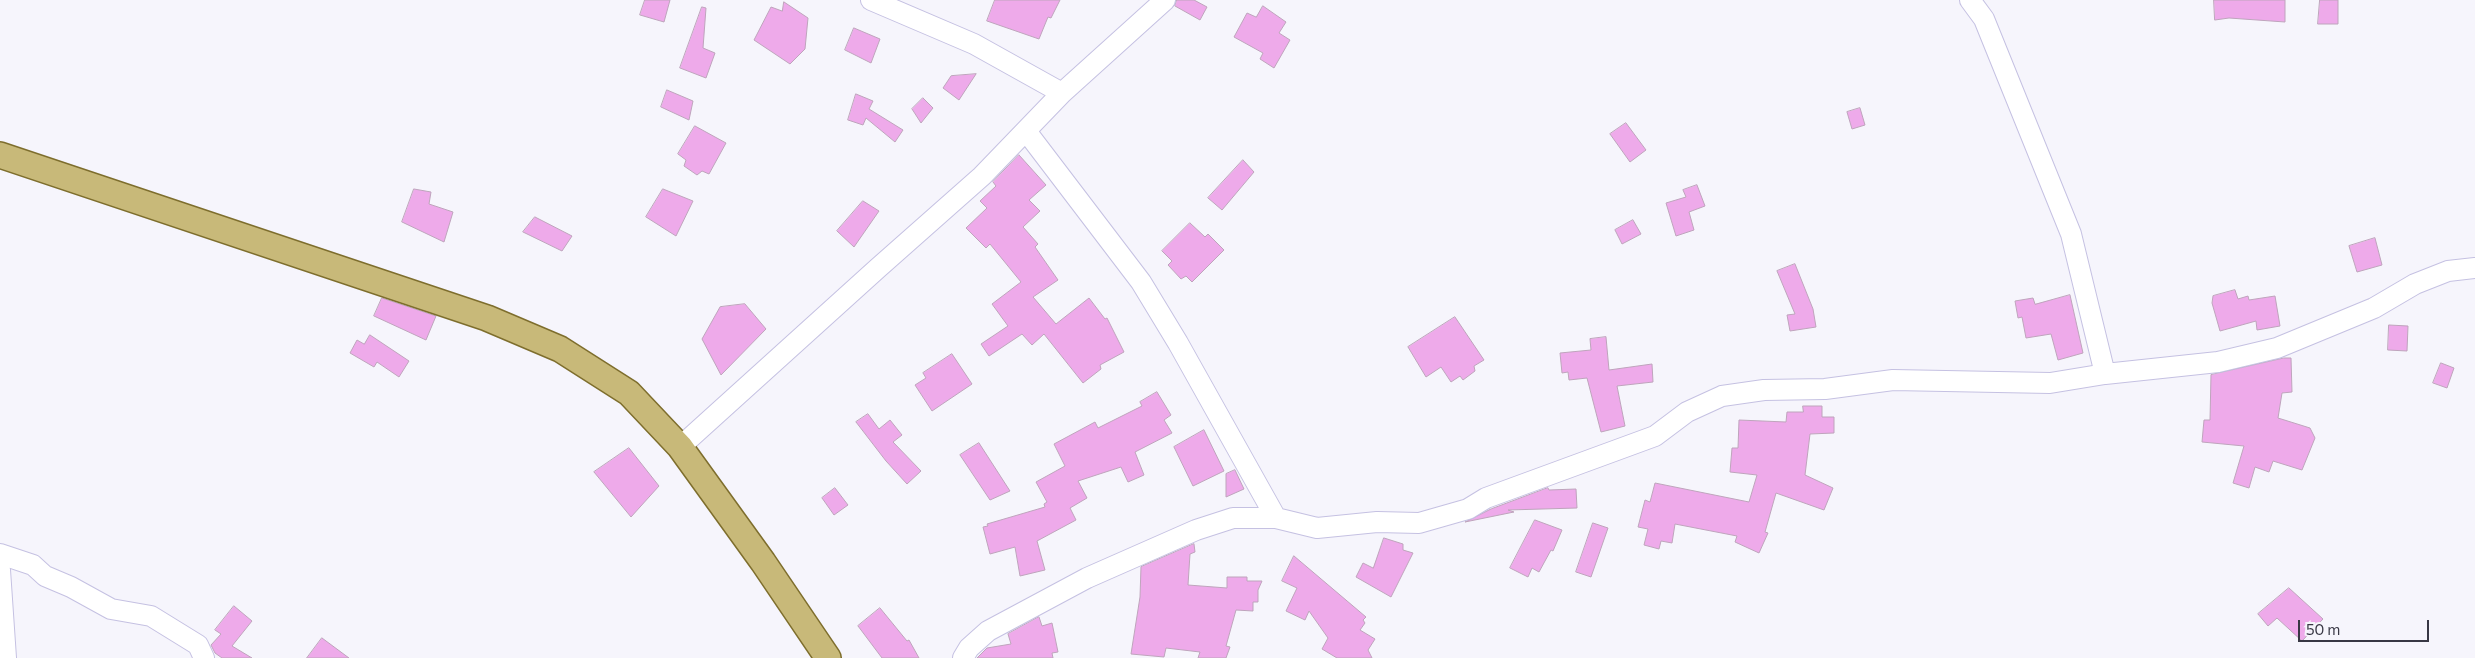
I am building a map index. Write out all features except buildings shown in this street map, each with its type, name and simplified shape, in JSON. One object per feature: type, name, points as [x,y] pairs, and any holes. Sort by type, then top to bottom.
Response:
[{"type":"main road","points":[[0,155],[487,318],[560,349],[628,393],[680,447],[763,562],[828,658]]},
{"type":"street","points":[[871,0],[974,44],[1062,93]]},
{"type":"street","points":[[680,447],[982,176],[1062,93],[1165,0]]},
{"type":"street","points":[[1970,0],[1984,19],[2071,234],[2105,374]]},
{"type":"street","points":[[1026,131],[1141,282],[1178,343],[1276,518]]},
{"type":"street","points":[[963,658],[969,648],[988,631],[1087,578],[1196,530],[1232,518],[1276,518],[1317,528],[1377,522],[1419,523],[1468,508],[1486,498],[1655,436],[1688,412],[1722,396],[1764,390],[1825,388],[1893,380],[2050,383],[2105,374],[2218,362],[2277,348],[2374,308],[2415,284],[2448,271],[2475,268]]},
{"type":"street","points":[[0,554],[32,565],[45,576],[71,587],[111,609],[151,616],[198,645],[204,658]]},
{"type":"street","points":[[0,570],[6,658]]}]
